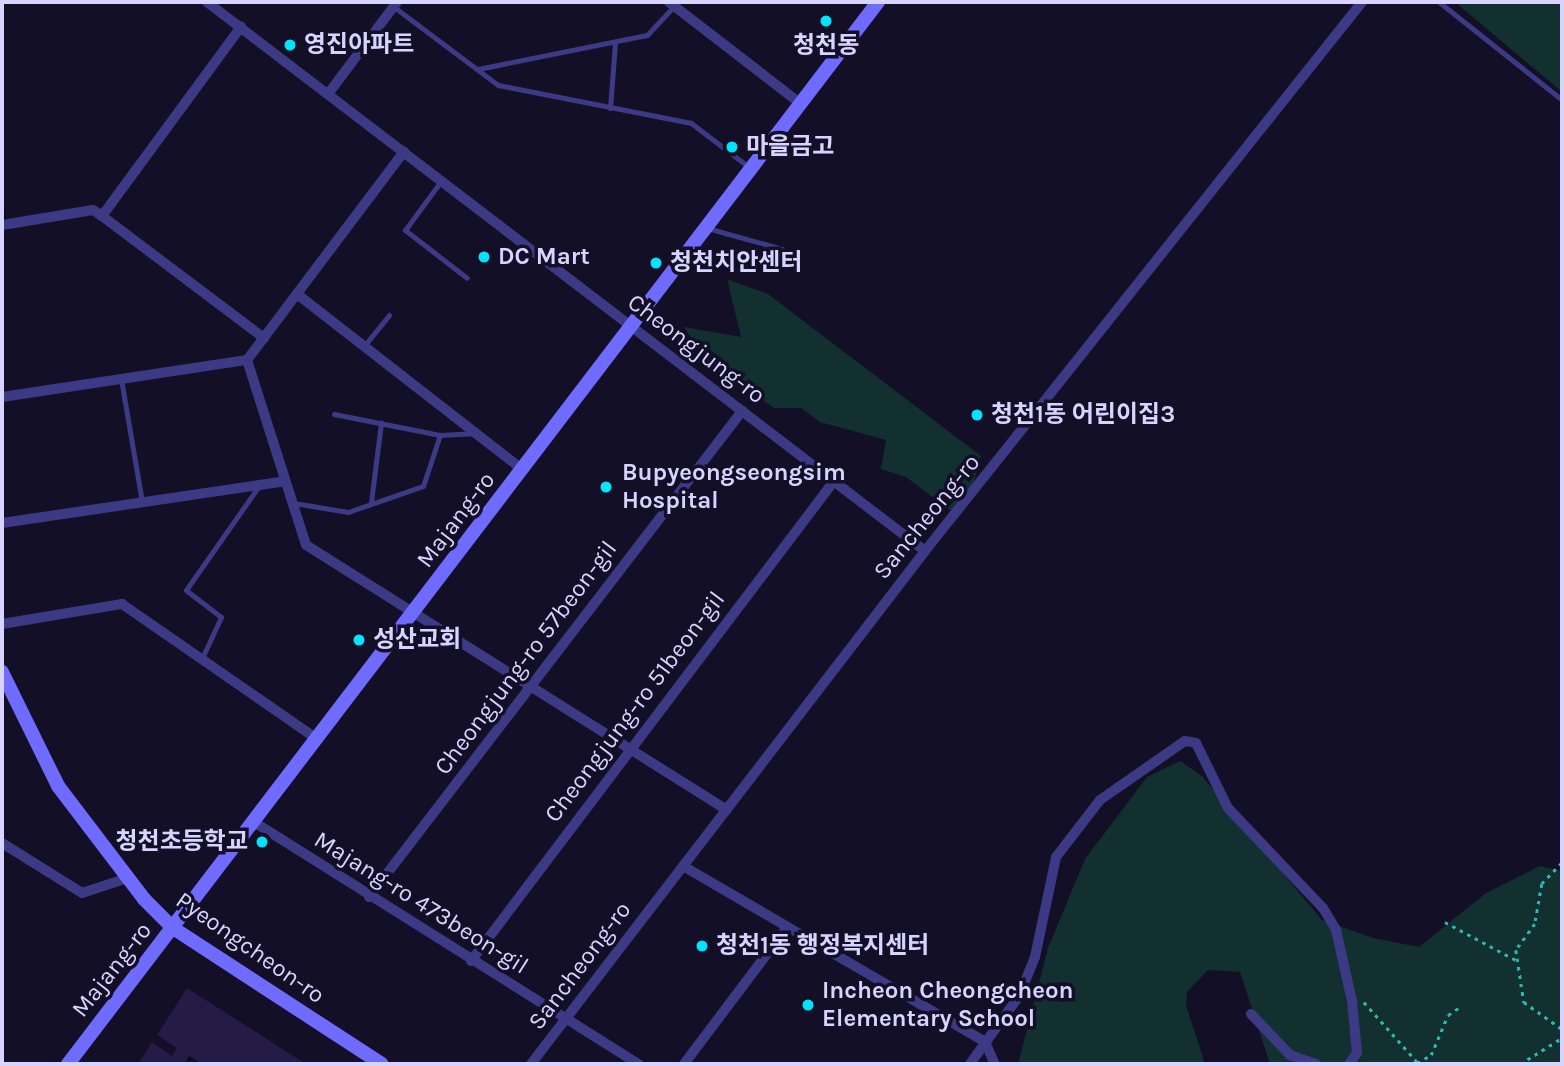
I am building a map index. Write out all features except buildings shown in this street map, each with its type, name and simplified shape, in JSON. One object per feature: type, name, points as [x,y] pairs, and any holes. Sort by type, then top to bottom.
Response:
[{"type":"main road","name":"Majang-ro","points":[[68,1064],[878,2]]},
{"type":"main road","name":"Pyeongcheon-ro","points":[[2,672],[58,786],[125,879],[173,928],[382,1064]]},
{"type":"street","name":"Cheongjung-ro","points":[[207,2],[925,551]]},
{"type":"street","name":"Sancheong-ro","points":[[531,1064],[925,551],[1362,2]]},
{"type":"street","points":[[328,94],[395,4]]},
{"type":"street","points":[[671,4],[800,104]]},
{"type":"street","points":[[102,216],[241,27]]},
{"type":"street","points":[[2,397],[247,360],[404,152]]},
{"type":"street","points":[[2,225],[93,210],[264,338]]},
{"type":"street","points":[[297,294],[523,470]]},
{"type":"street","points":[[247,360],[306,545],[726,810]]},
{"type":"street","name":"Cheongjung-ro 57beon-gil","points":[[369,897],[742,411]]},
{"type":"street","points":[[2,523],[285,481]]},
{"type":"street","name":"Cheongjung-ro 51beon-gil","points":[[471,961],[629,748],[834,481]]},
{"type":"street","points":[[2,624],[122,604],[199,660],[203,656],[317,739]]},
{"type":"street","points":[[970,1064],[1019,996],[1035,957],[1056,857],[1100,800],[1171,746],[1196,743],[1228,808],[1323,908],[1335,930],[1352,1002],[1357,1053],[1349,1064]]},
{"type":"street","name":"Majang-ro 473beon-gil","points":[[254,822],[369,897],[639,1064]]},
{"type":"street","points":[[2,843],[82,893],[125,879]]},
{"type":"street","points":[[683,866],[785,930],[985,1042],[995,1064]]},
{"type":"street","points":[[684,1064],[785,930]]},
{"type":"street","points":[[1251,1014],[1290,1055],[1316,1064]]},
{"type":"lane","points":[[1439,2],[1559,98]]},
{"type":"lane","points":[[395,4],[498,85],[691,123],[751,169]]},
{"type":"lane","points":[[478,69],[647,35],[671,4]]},
{"type":"lane","points":[[610,108],[615,43]]},
{"type":"lane","points":[[442,180],[405,230],[467,278]]},
{"type":"lane","points":[[707,228],[782,249]]},
{"type":"lane","points":[[365,346],[389,315]]},
{"type":"lane","points":[[121,379],[142,502]]},
{"type":"lane","points":[[334,414],[440,435],[476,433]]},
{"type":"lane","points":[[371,502],[381,423]]},
{"type":"lane","points":[[292,502],[348,512],[429,481],[440,435]]},
{"type":"lane","points":[[203,656],[221,617],[186,590],[259,484]]},
{"type":"path","points":[[1562,863],[1542,884],[1535,924],[1519,940],[1516,960],[1524,1002],[1562,1029]]},
{"type":"path","points":[[1445,922],[1516,960]]},
{"type":"path","points":[[1360,994],[1373,1018],[1418,1063],[1431,1055],[1448,1015],[1460,1007]]},
{"type":"path","points":[[1520,1064],[1562,1038]]},
{"type":"green space","points":[[1455,2],[1562,2],[1562,92]]},
{"type":"green space","points":[[727,279],[768,294],[981,456],[970,496],[954,513],[906,477],[881,469],[886,440],[820,422],[801,408],[774,408],[734,380],[708,347],[697,346],[684,327],[741,337]]},
{"type":"green space","points":[[1180,761],[1202,776],[1322,920],[1373,938],[1419,947],[1486,893],[1540,866],[1562,871],[1562,1064],[1270,1064],[1240,972],[1208,970],[1187,992],[1186,1005],[1205,1064],[1018,1064],[1048,948],[1085,859],[1147,777]]},
{"type":"place","name":"청천동","points":[[826,21]]},
{"type":"place","name":"영진아파트","points":[[290,45]]},
{"type":"place","name":"마을금고","points":[[732,147]]},
{"type":"place","name":"DC Mart","points":[[484,257]]},
{"type":"place","name":"청천치안센터","points":[[656,263]]},
{"type":"place","name":"청천1동 어린이집3","points":[[977,415]]},
{"type":"place","name":"Bupyeongseongsim Hospital","points":[[606,487]]},
{"type":"place","name":"성산교회","points":[[359,640]]},
{"type":"place","name":"청천초등학교","points":[[262,842]]},
{"type":"place","name":"청천1동 행정복지센터","points":[[702,946]]},
{"type":"place","name":"Incheon Cheongcheon Elementary School","points":[[808,1005]]}]
